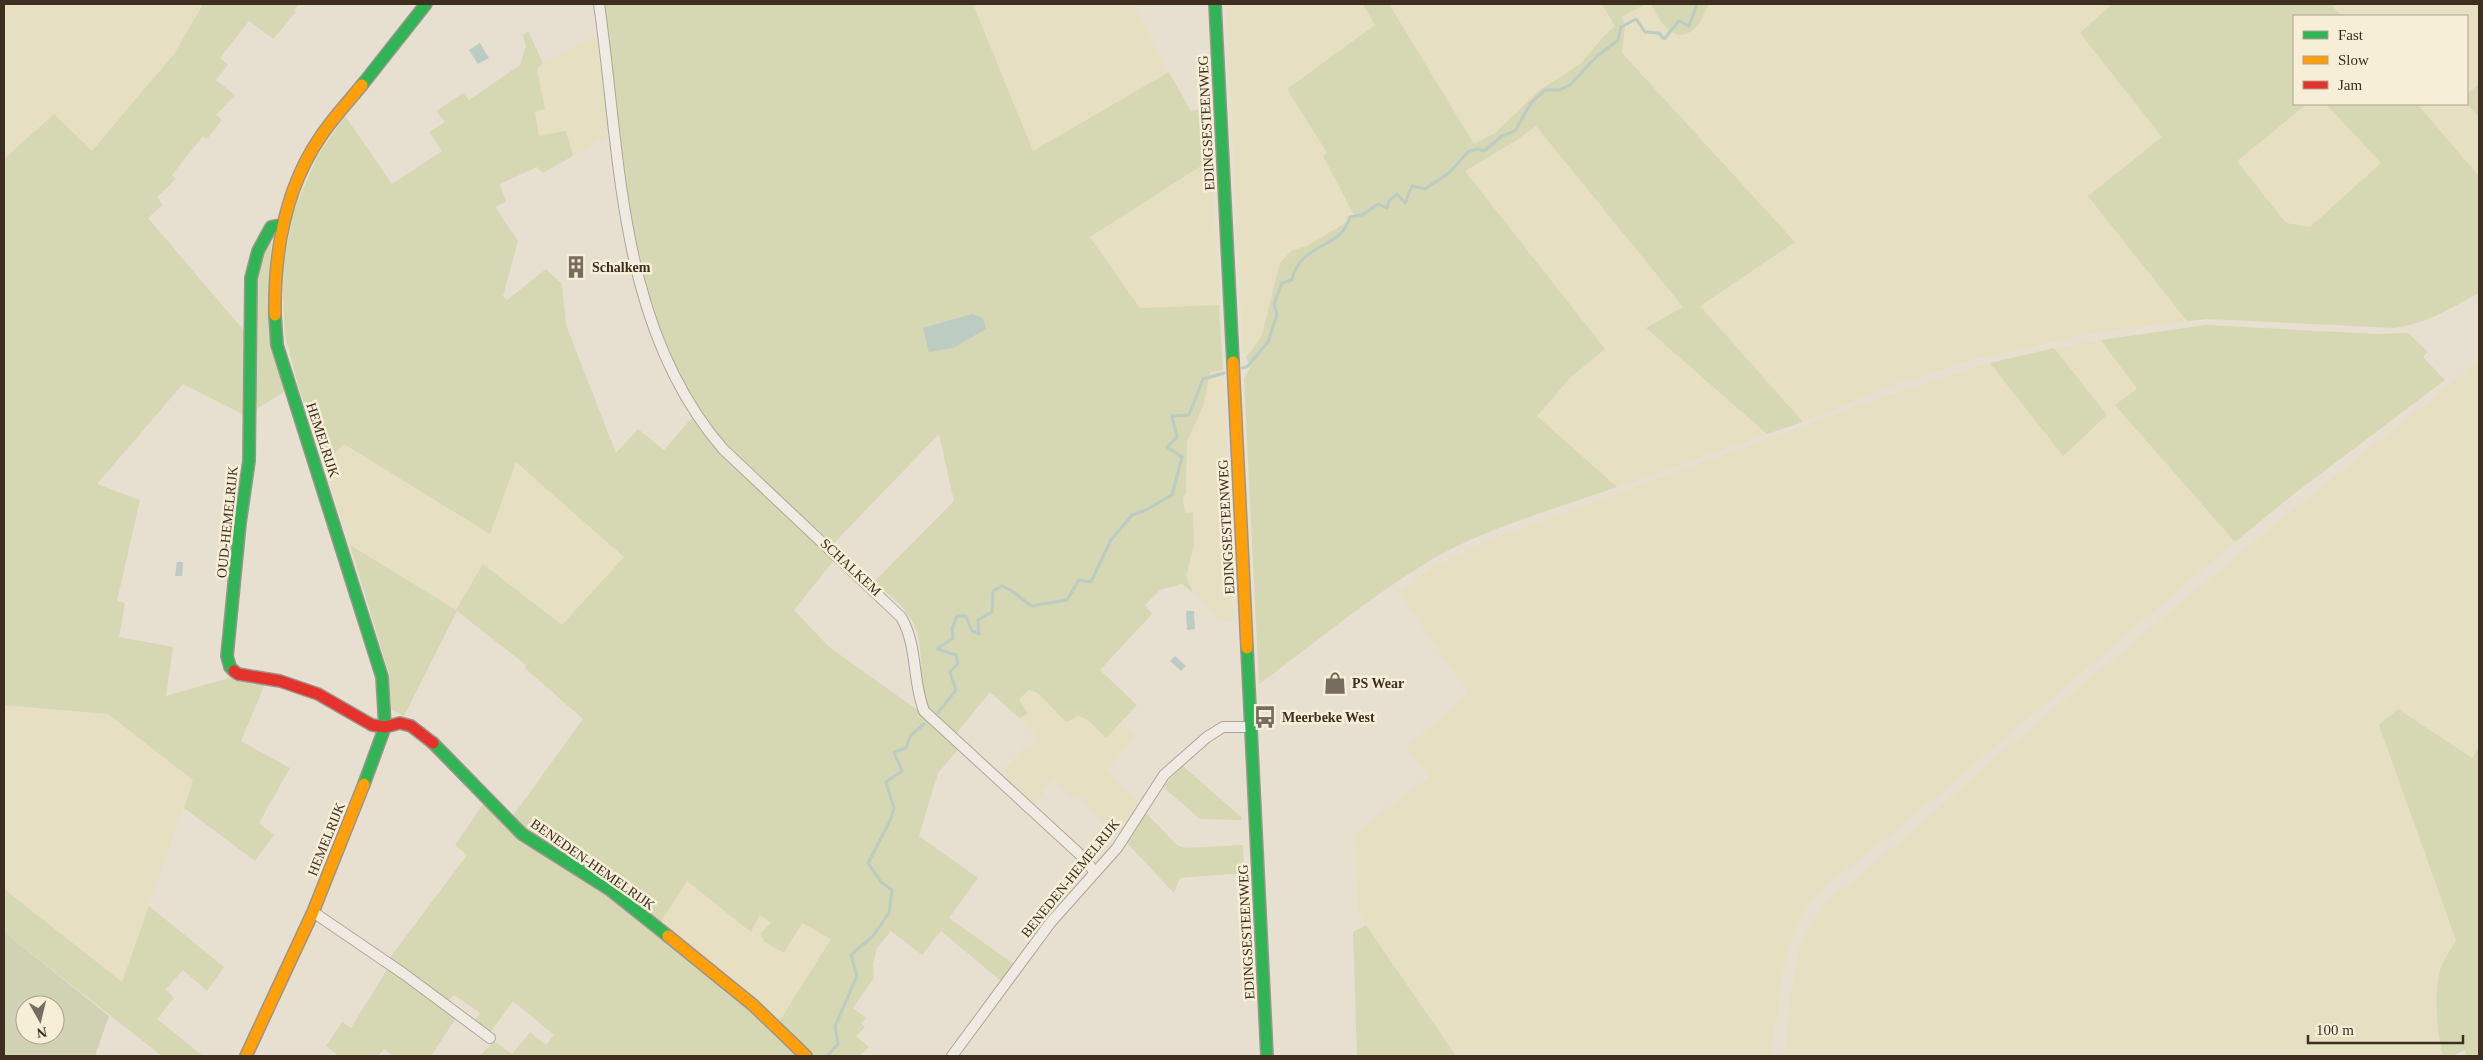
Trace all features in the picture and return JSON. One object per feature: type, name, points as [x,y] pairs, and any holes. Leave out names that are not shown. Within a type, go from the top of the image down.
[{"type":"street","name":"HEMELRIJK","points":[[246,1056],[313,912],[385,727],[382,677],[375,651],[277,345],[274,302],[276,259],[282,225],[297,178],[317,142],[426,4]]},
{"type":"street","name":"SCHALKEM","points":[[599,4],[624,210],[646,306],[681,388],[707,430],[723,449],[901,617],[908,629],[912,644],[918,695],[924,711],[1086,860],[1094,872]]},
{"type":"street","name":"EDINGSESTEENWEG","points":[[1215,4],[1267,1054]]},
{"type":"street","name":"OUD-HEMELRIJK","points":[[282,225],[271,227],[264,237],[255,257],[252,278],[249,461],[240,523],[236,578],[228,638],[228,661],[238,674],[280,681],[305,688],[332,700],[372,725],[385,727]]},
{"type":"street","name":"BENEDEN-HEMELRIJK","points":[[385,727],[400,723],[411,726],[431,742],[522,834],[609,889],[636,910],[753,1005],[806,1056]]},
{"type":"street","name":"BENEDEN-HEMELRIJK","points":[[952,1056],[1051,922],[1117,848],[1164,774],[1207,737],[1223,727],[1251,727]]},
{"type":"street","points":[[313,912],[404,974],[490,1038]]},
{"type":"shaded area","points":[[4,4],[203,4],[174,54],[92,151],[4,159]]},
{"type":"shaded area","points":[[973,4],[1134,4],[1169,72],[1033,152]]},
{"type":"shaded area","points":[[1226,4],[1363,4],[1376,25],[1287,89],[1327,153],[1323,156],[1355,217],[1309,245],[1302,246],[1273,289],[1261,338],[1246,357],[1243,353]]},
{"type":"shaded area","points":[[1389,4],[1602,4],[1615,26],[1580,64],[1540,90],[1495,133],[1474,144]]},
{"type":"shaded area","points":[[1645,4],[1651,4],[1659,20],[1694,29],[1709,4],[2112,4],[2080,33],[2162,137],[2089,196],[2187,321],[2093,333],[1964,362],[1887,387],[1803,422],[1700,306],[1795,242],[1622,53],[1625,27],[1622,17]]},
{"type":"shaded area","points":[[2331,4],[2479,4],[2479,84],[2468,93],[2468,15],[2340,15]]},
{"type":"shaded area","points":[[600,34],[611,133],[573,156],[566,131],[539,137],[535,112],[545,109],[537,69],[543,63]]},
{"type":"shaded area","points":[[480,43],[489,58],[478,64],[469,50]]},
{"type":"shaded area","points":[[2306,105],[2327,105],[2381,163],[2310,227],[2286,223],[2237,161]]},
{"type":"shaded area","points":[[2418,105],[2468,105],[2479,118],[2479,176]]},
{"type":"shaded area","points":[[1536,126],[1683,308],[1646,329],[1767,434],[1617,487],[1537,416],[1571,377],[1605,349],[1465,171],[1514,142]]},
{"type":"shaded area","points":[[1212,159],[1219,305],[1140,308],[1090,237]]},
{"type":"shaded area","points":[[972,314],[983,318],[986,329],[953,348],[929,352],[923,328]]},
{"type":"shaded area","points":[[2101,340],[2137,389],[2115,405],[2235,542],[1911,818],[1833,880],[1807,907],[1790,943],[1782,976],[1771,1056],[1456,1056],[1360,915],[1358,904],[1355,833],[1429,777],[1407,747],[1468,693],[1399,593],[1430,569],[1484,542],[1886,396],[1990,363],[2063,455],[2107,415],[2054,348]]},
{"type":"shaded area","points":[[2479,359],[2479,748],[2473,758],[2398,709],[2379,725],[2456,940],[2440,970],[2438,989],[2439,1042],[2443,1056],[1784,1056],[1790,999],[1799,947],[1822,904],[1862,874],[2027,731],[2275,524],[2447,387]]},
{"type":"shaded area","points":[[1223,370],[1233,621],[1220,622],[1193,593],[1186,576],[1194,547],[1193,513],[1185,513],[1183,497],[1186,494],[1188,477],[1187,442],[1204,404],[1210,372]]},
{"type":"shaded area","points":[[344,444],[490,534],[515,461],[625,557],[562,625],[484,564],[457,611],[350,545],[324,464]]},
{"type":"shaded area","points":[[177,562],[183,562],[182,576],[175,576]]},
{"type":"shaded area","points":[[1186,611],[1194,611],[1195,629],[1187,630]]},
{"type":"shaded area","points":[[1175,656],[1186,666],[1181,671],[1170,661]]},
{"type":"shaded area","points":[[1029,690],[1038,693],[1066,722],[1078,716],[1088,720],[1106,738],[1119,725],[1136,737],[1107,770],[1145,812],[1129,838],[1096,815],[1078,795],[1074,799],[1054,779],[1042,789],[1044,793],[1031,807],[1001,781],[1008,775],[1004,770],[1025,746],[1029,750],[1037,737],[1019,718],[1028,714],[1019,699]]},
{"type":"shaded area","points":[[4,705],[108,714],[193,780],[122,982],[4,889]]},
{"type":"shaded area","points":[[687,881],[751,931],[760,914],[771,923],[761,934],[785,953],[802,923],[832,939],[779,1022],[661,922]]},
{"type":"green space","points":[[203,4],[299,4],[294,10],[296,12],[273,39],[249,21],[220,58],[228,65],[216,80],[235,95],[216,115],[222,120],[207,139],[203,136],[172,175],[176,179],[157,197],[163,205],[148,218],[246,333],[246,416],[183,384],[97,484],[140,500],[117,601],[125,603],[119,637],[173,647],[166,696],[232,677],[265,684],[241,741],[290,768],[259,823],[274,835],[255,861],[184,808],[193,780],[108,714],[4,705],[4,159],[54,114],[92,151],[174,54]]},
{"type":"green space","points":[[603,4],[973,4],[1033,151],[1169,72],[1191,111],[1210,108],[1212,159],[1090,237],[1140,308],[1219,305],[1223,370],[1210,372],[1204,404],[1187,442],[1186,494],[1183,497],[1185,513],[1193,512],[1194,547],[1186,576],[1193,593],[1182,584],[1160,590],[1145,605],[1152,614],[1100,670],[1137,705],[1106,738],[1088,720],[1078,716],[1066,722],[1038,693],[1029,690],[1019,699],[1028,714],[1019,718],[990,692],[954,736],[936,717],[927,704],[922,685],[920,646],[912,620],[892,597],[874,582],[954,501],[939,434],[833,544],[724,444],[691,396],[666,344],[648,290],[635,233]]},
{"type":"green space","points":[[1363,4],[1389,4],[1474,144],[1495,133],[1540,90],[1580,64],[1615,26],[1602,4],[1645,4],[1622,17],[1625,27],[1622,53],[1795,242],[1700,306],[1803,422],[1767,434],[1646,328],[1683,307],[1536,126],[1514,142],[1465,171],[1605,349],[1571,377],[1537,416],[1617,487],[1519,520],[1471,540],[1426,563],[1383,591],[1259,684],[1244,379],[1250,367],[1246,357],[1261,338],[1280,263],[1291,251],[1309,245],[1355,217],[1323,156],[1327,153],[1287,89],[1375,25]]},
{"type":"green space","points":[[1651,4],[1709,4],[1695,28],[1681,35],[1668,29],[1658,17]]},
{"type":"green space","points":[[2112,4],[2331,4],[2340,15],[2293,15],[2293,105],[2306,105],[2237,161],[2286,223],[2310,227],[2381,163],[2327,105],[2418,105],[2479,176],[2479,293],[2429,319],[2395,328],[2208,319],[2187,321],[2088,196],[2162,137],[2080,33]]},
{"type":"green space","points":[[528,31],[543,63],[537,69],[545,109],[535,112],[539,136],[566,131],[573,156],[543,173],[537,167],[500,184],[506,202],[495,207],[518,241],[503,296],[507,300],[546,269],[562,284],[566,325],[616,453],[638,429],[664,450],[690,420],[696,417],[835,559],[794,610],[829,647],[919,711],[958,750],[938,773],[919,836],[978,878],[949,918],[1015,965],[1001,981],[941,931],[922,955],[891,931],[877,948],[873,964],[874,978],[853,1008],[866,1018],[861,1023],[865,1027],[856,1036],[869,1047],[860,1056],[814,1056],[779,1022],[831,939],[802,923],[784,953],[765,942],[760,934],[771,923],[760,915],[751,932],[687,881],[661,922],[530,833],[512,817],[583,719],[525,668],[526,665],[457,611],[404,716],[391,709],[389,674],[350,545],[456,610],[483,564],[562,625],[624,557],[516,462],[490,534],[344,444],[324,464],[298,385],[285,335],[282,275],[293,213],[317,157],[345,116],[392,184],[442,151],[429,132],[445,122],[436,111],[463,93],[469,100],[520,65],[526,46],[523,35]]},
{"type":"green space","points":[[2479,84],[2479,118],[2468,105],[2468,93]]},
{"type":"green space","points":[[272,234],[270,266],[272,349],[284,392],[255,410],[257,269]]},
{"type":"green space","points":[[2206,325],[2377,334],[2408,333],[2428,352],[2423,357],[2445,380],[2290,497],[2235,542],[2115,405],[2137,389],[2101,340]]},
{"type":"green space","points":[[2054,348],[2107,415],[2063,456],[1990,363]]},
{"type":"green space","points":[[2398,709],[2472,758],[2479,748],[2479,1056],[2466,1056],[2465,1050],[2452,1056],[2443,1056],[2437,1014],[2438,980],[2443,963],[2456,940],[2379,725]]},
{"type":"green space","points":[[1183,766],[1241,817],[1241,820],[1200,819],[1163,787]]},
{"type":"green space","points":[[484,803],[616,901],[746,1006],[797,1056],[480,1056],[494,1041],[512,1054],[530,1032],[546,1045],[554,1035],[513,1001],[490,1033],[475,1020],[480,1013],[454,995],[447,1002],[389,959],[467,855],[455,845]]},
{"type":"green space","points":[[1145,812],[1177,845],[1184,848],[1243,845],[1244,873],[1180,878],[1174,893],[1126,842]]},
{"type":"green space","points":[[4,889],[122,982],[149,906],[224,967],[207,991],[183,970],[166,989],[174,998],[157,1019],[203,1056],[162,1056],[4,932]]},
{"type":"green space","points":[[1366,925],[1456,1056],[1357,1056],[1353,932]]},
{"type":"green space","points":[[4,932],[109,1016],[95,1056],[4,1056]]},
{"type":"green space","points":[[388,968],[456,1018],[431,1056],[393,1056],[384,1049],[378,1056],[339,1056],[326,1046],[342,1022],[351,1028]]},
{"type":"waterway","points":[[1242,368],[1247,367],[1268,342],[1277,314],[1274,305],[1282,283],[1292,280],[1295,270],[1307,255],[1337,237],[1343,231],[1350,217],[1362,215],[1378,204],[1387,208],[1389,201],[1397,194],[1405,203],[1412,186],[1425,189],[1449,173],[1469,151],[1478,149],[1484,151],[1502,136],[1515,131],[1531,103],[1545,90],[1559,90],[1570,85],[1597,56],[1618,40],[1621,27],[1636,19],[1645,32],[1659,33],[1664,39],[1679,21],[1689,26],[1697,4]]},
{"type":"waterway","points":[[938,713],[956,690],[950,672],[958,663],[956,655],[937,649],[953,638],[952,629],[957,616],[966,616],[972,631],[979,634],[978,620],[992,612],[993,591],[1002,586],[1012,591],[1031,606],[1067,600],[1079,580],[1091,582],[1111,540],[1132,515],[1144,511],[1172,495],[1182,457],[1167,447],[1177,437],[1172,416],[1189,415],[1203,379],[1224,373]]},
{"type":"waterway","points":[[827,1056],[838,1044],[835,1026],[857,976],[851,955],[873,936],[889,913],[892,890],[881,882],[868,863],[890,821],[894,808],[886,782],[902,771],[894,752],[906,748],[911,735],[924,724]]},
{"type":"traffic: fast","points":[[362,85],[426,4]]},
{"type":"traffic: fast","points":[[1215,4],[1233,362]]},
{"type":"traffic: fast","points":[[234,671],[230,667],[227,656],[240,523],[249,461],[251,278],[258,251],[271,227],[282,225]]},
{"type":"traffic: fast","points":[[275,315],[277,345],[382,677],[385,727],[364,784]]},
{"type":"traffic: fast","points":[[1247,648],[1267,1056]]},
{"type":"traffic: fast","points":[[433,743],[522,834],[609,889],[668,936]]},
{"type":"traffic: slow","points":[[275,315],[275,292],[280,245],[290,199],[298,177],[321,136],[362,85]]},
{"type":"traffic: slow","points":[[1233,362],[1247,648]]},
{"type":"traffic: slow","points":[[246,1056],[313,912],[364,784]]},
{"type":"traffic: slow","points":[[668,936],[753,1005],[806,1056]]},
{"type":"traffic: jam","points":[[234,671],[238,674],[280,681],[318,694],[372,725],[385,727],[400,723],[411,726],[433,743]]},
{"type":"place","name":"Schalkem","points":[[576,267]]},
{"type":"place","name":"PS Wear","points":[[1335,683]]},
{"type":"place","name":"Meerbeke West","points":[[1265,717]]}]
